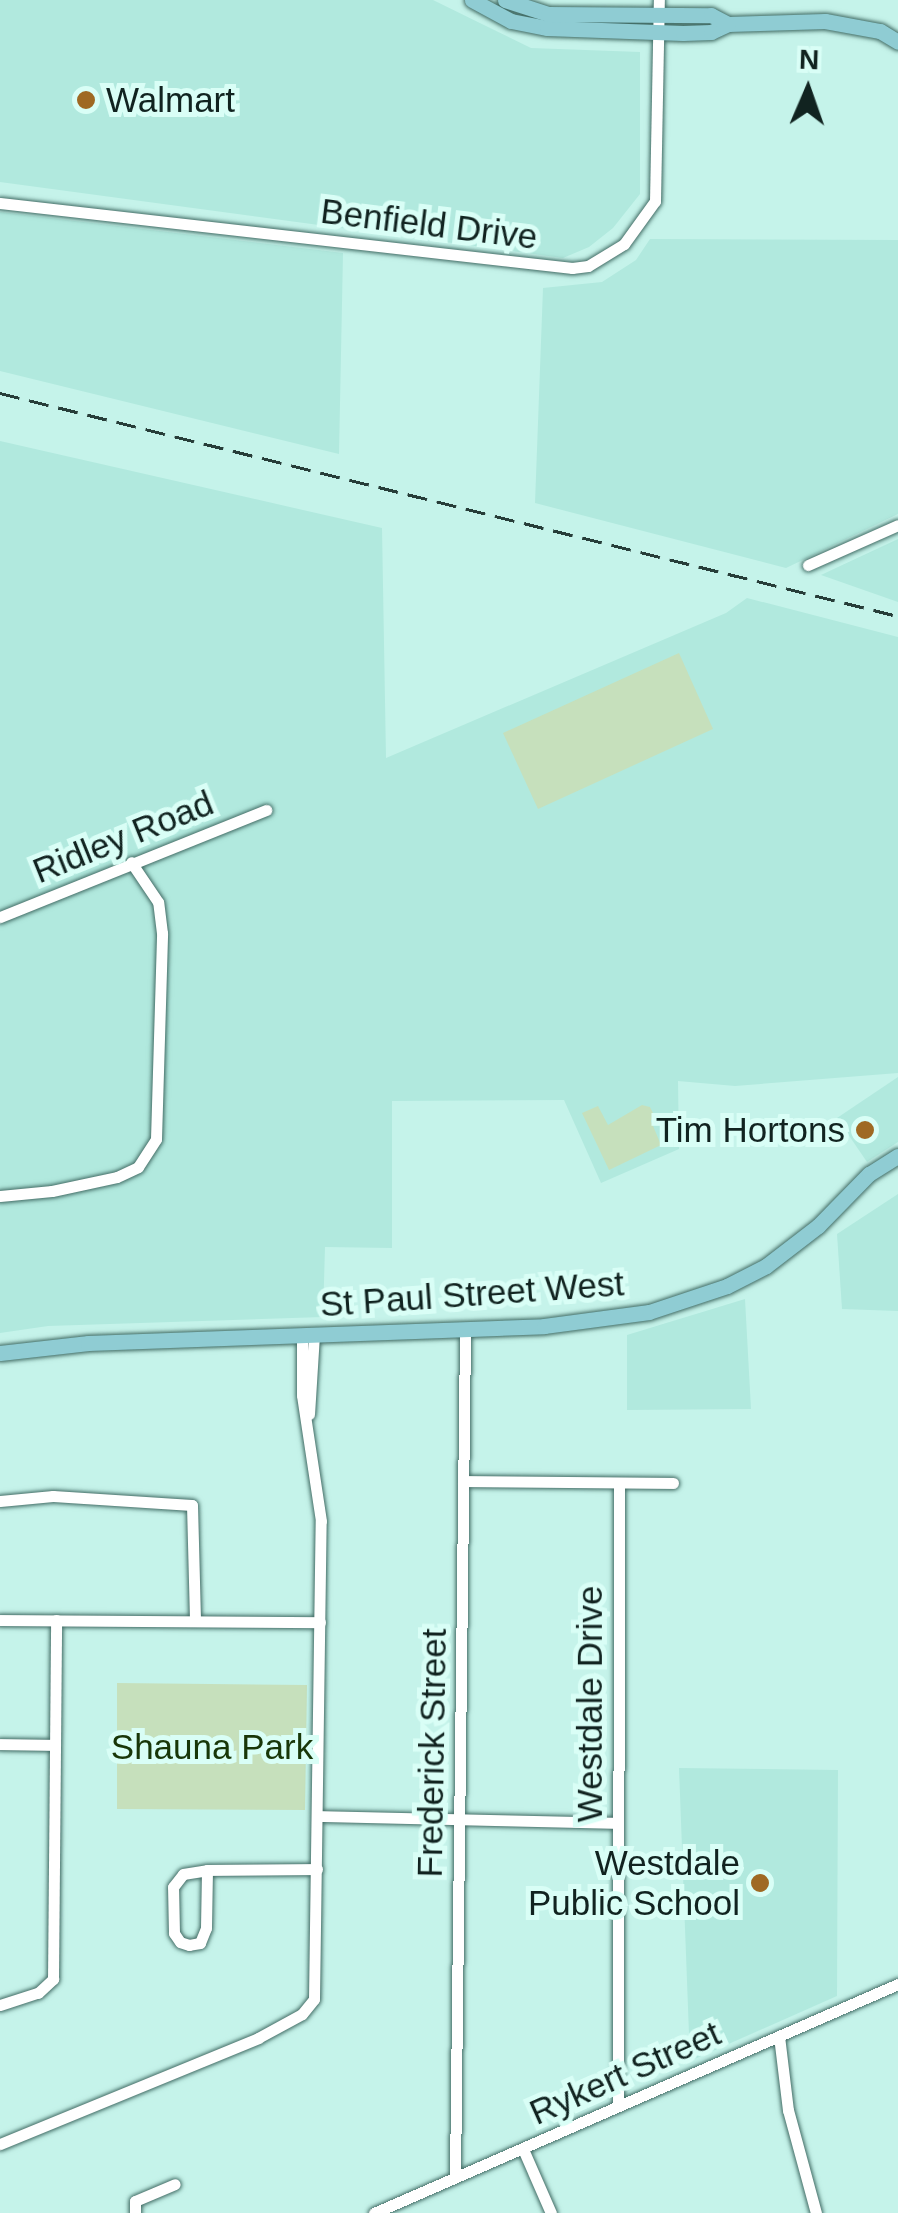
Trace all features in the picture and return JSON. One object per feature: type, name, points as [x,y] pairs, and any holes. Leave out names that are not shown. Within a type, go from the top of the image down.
[{"type":"main road","points":[[472,0],[511,21],[547,28],[711,32],[728,24],[825,21],[880,32],[898,42]]},
{"type":"main road","points":[[505,0],[548,14],[659,7],[711,15],[728,24]]},
{"type":"main road","name":"St Paul Street West","points":[[0,1353],[88,1343],[595,1322],[649,1312],[727,1286],[766,1266],[818,1226],[869,1174],[898,1156]]},
{"type":"street","name":"Benfield Drive","points":[[0,203],[572,268],[588,266],[624,244],[655,201],[659,7]]},
{"type":"street","points":[[808,566],[898,525]]},
{"type":"street","name":"Ridley Road","points":[[0,916],[266,810]]},
{"type":"street","points":[[0,1196],[52,1191],[117,1177],[138,1166],[156,1139],[162,933],[158,902],[130,862]]},
{"type":"street","name":"Frederick Street","points":[[456,2177],[465,1330]]},
{"type":"street","points":[[0,2144],[258,2038],[302,2014],[316,1990],[321,1506],[302,1396],[308,1334]]},
{"type":"street","points":[[463,1481],[673,1483]]},
{"type":"street","name":"Westdale Drive","points":[[618,1484],[618,2105]]},
{"type":"street","points":[[0,1501],[53,1496],[192,1505],[196,1620]]},
{"type":"street","points":[[0,1620],[320,1622]]},
{"type":"street","points":[[0,2006],[38,1992],[53,1979],[56,1620]]},
{"type":"street","points":[[0,1744],[55,1745]]},
{"type":"street","points":[[318,1816],[616,1823]]},
{"type":"street","points":[[207,1870],[206,1928],[200,1942],[190,1945],[180,1942],[174,1933],[173,1887],[183,1874],[207,1870],[317,1870]]},
{"type":"street","name":"Rykert Street","points":[[374,2213],[898,1984]]},
{"type":"street","points":[[779,2036],[788,2110],[816,2213]]},
{"type":"street","points":[[522,2148],[551,2213]]},
{"type":"street","points":[[135,2213],[135,2201],[175,2184]]},
{"type":"shaded area","points":[[0,0],[433,0],[531,48],[640,52],[640,194],[613,228],[589,247],[563,258],[0,182]]},
{"type":"shaded area","points":[[0,212],[343,253],[339,454],[0,371]]},
{"type":"shaded area","points":[[650,239],[898,240],[898,514],[786,568],[535,503],[543,288],[602,282],[636,260]]},
{"type":"shaded area","points":[[0,441],[382,528],[386,758],[726,613],[747,598],[898,637],[898,1073],[735,1086],[678,1081],[679,1149],[601,1183],[564,1100],[392,1101],[392,1248],[325,1247],[323,1317],[48,1326],[0,1333]]},
{"type":"shaded area","points":[[898,539],[898,602],[821,575]]},
{"type":"shaded area","points":[[898,1077],[898,1142],[867,1162],[837,1118]]},
{"type":"shaded area","points":[[898,1194],[898,1311],[842,1309],[837,1234]]},
{"type":"shaded area","points":[[745,1299],[751,1409],[627,1410],[627,1335]]},
{"type":"shaded area","name":"Westdale Public School","points":[[679,1768],[838,1770],[837,1996],[690,2061]]},
{"type":"green space","points":[[679,653],[713,729],[538,809],[503,733]]},
{"type":"green space","points":[[642,1105],[650,1107],[654,1115],[651,1121],[661,1145],[609,1170],[582,1113],[598,1106],[608,1125]]},
{"type":"green space","name":"Shauna Park","points":[[117,1683],[307,1685],[305,1810],[117,1809]]},
{"type":"railway","points":[[0,393],[898,616]]},
{"type":"place","name":"Walmart","points":[[86,100]]},
{"type":"place","name":"Tim Hortons","points":[[865,1130]]},
{"type":"place","name":"Westdale Public School","points":[[760,1883]]}]
